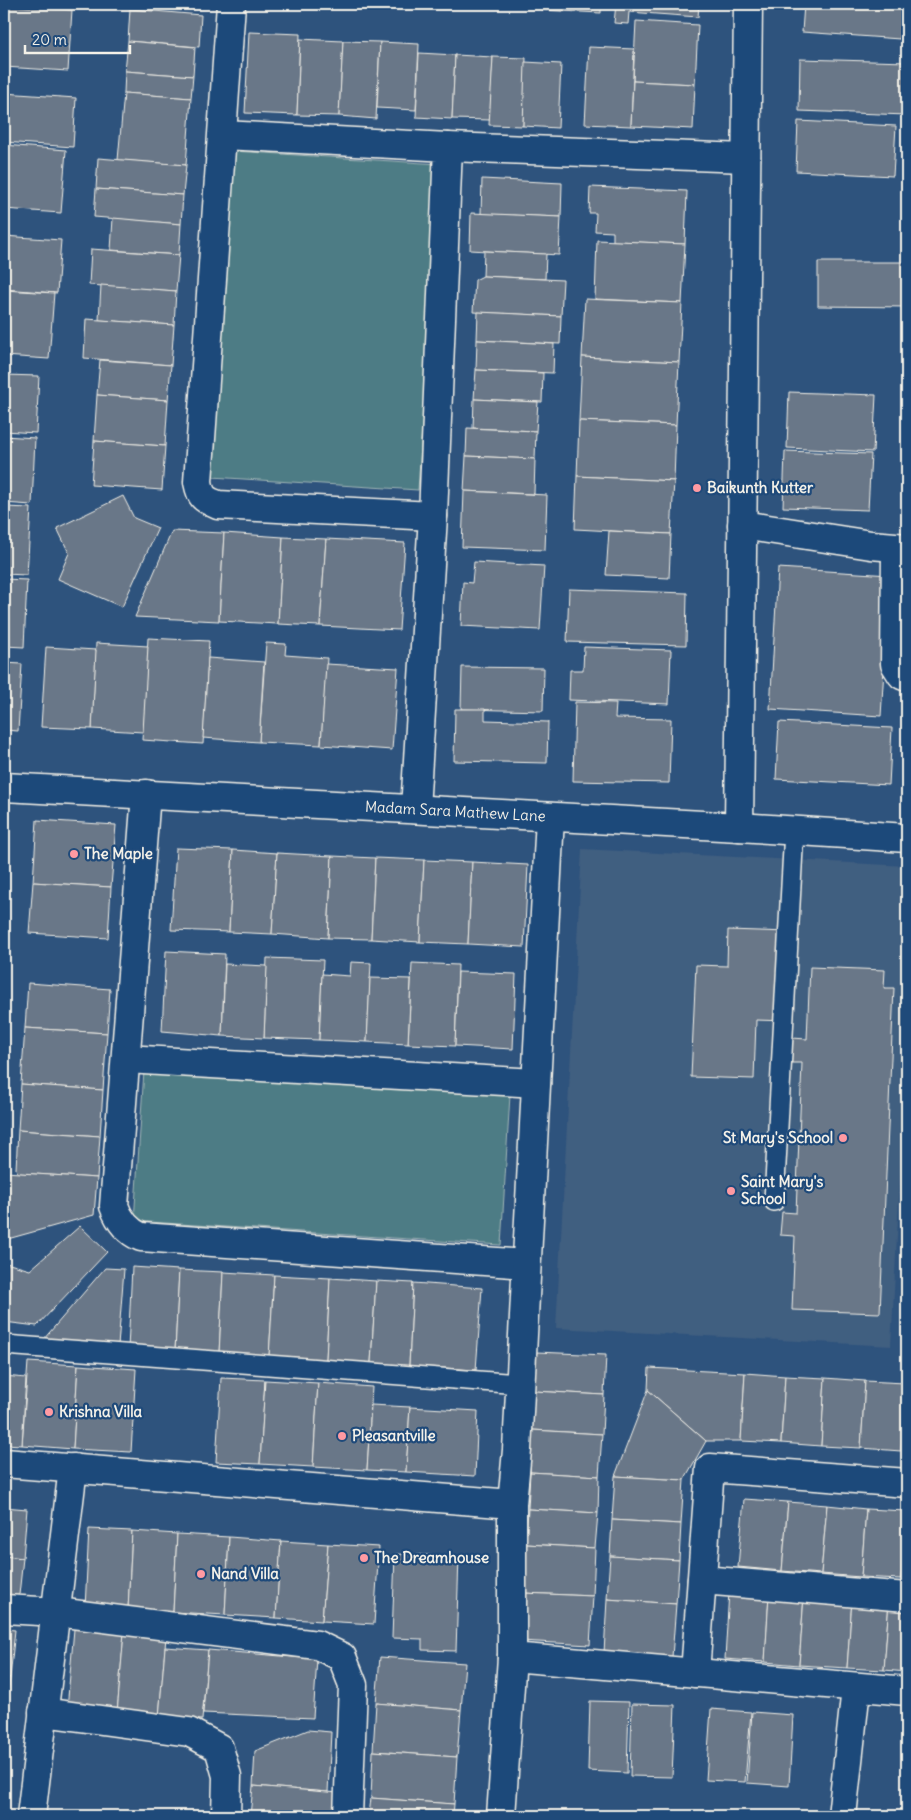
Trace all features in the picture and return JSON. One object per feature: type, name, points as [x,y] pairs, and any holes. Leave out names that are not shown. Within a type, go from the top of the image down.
[{"type":"street","points":[[231,4],[198,482],[200,494],[206,500],[218,505],[433,516]]},
{"type":"street","points":[[739,827],[748,4]]},
{"type":"street","points":[[223,135],[448,147],[746,158]]},
{"type":"street","points":[[415,809],[433,516],[448,147]]},
{"type":"street","points":[[742,525],[902,548],[895,664],[902,675],[907,677]]},
{"type":"street","name":"Madam Sara Mathew Lane","points":[[4,787],[794,830],[907,838]]},
{"type":"street","points":[[146,794],[114,1206],[118,1216],[131,1233],[142,1237],[526,1264]]},
{"type":"street","points":[[501,1816],[512,1657],[512,1504],[517,1450],[550,817]]},
{"type":"street","points":[[126,1059],[536,1083]]},
{"type":"street","points":[[4,1463],[512,1504]]},
{"type":"street","points":[[31,1816],[73,1468]]},
{"type":"street","points":[[695,1673],[710,1468],[905,1475]]},
{"type":"street","points":[[702,1580],[907,1597]]},
{"type":"street","points":[[4,1609],[57,1612],[317,1645],[342,1657],[353,1685],[348,1816]]},
{"type":"street","points":[[512,1657],[907,1691]]},
{"type":"street","points":[[842,1816],[856,1688]]},
{"type":"street","points":[[43,1712],[189,1732],[219,1748],[227,1776],[226,1816]]},
{"type":"lane","points":[[774,1201],[794,830]]},
{"type":"lane","points":[[4,1345],[520,1384]]},
{"type":"shaded area","name":"Saint Mary's School","points":[[582,849],[907,866],[907,1053],[891,1346],[556,1328]]},
{"type":"green space","points":[[233,151],[439,164],[418,490],[212,477]]},
{"type":"green space","points":[[144,1071],[510,1095],[501,1245],[134,1221]]},
{"type":"building","points":[[541,4],[601,4],[601,13],[541,10]]},
{"type":"building","points":[[616,4],[699,4],[698,17],[629,12],[628,24],[614,23]]},
{"type":"building","points":[[804,4],[903,4],[900,39],[802,32]]},
{"type":"building","points":[[4,5],[72,10],[68,71],[4,67]]},
{"type":"building","points":[[130,9],[201,15],[199,47],[128,41]]},
{"type":"building","points":[[636,21],[698,25],[695,84],[633,81]]},
{"type":"building","points":[[249,32],[300,34],[297,115],[245,113]]},
{"type":"building","points":[[300,39],[343,41],[339,116],[297,115]]},
{"type":"building","points":[[128,41],[195,47],[193,76],[125,71]]},
{"type":"building","points":[[343,41],[380,42],[376,119],[339,116]]},
{"type":"building","points":[[380,42],[419,44],[416,110],[377,108]]},
{"type":"building","points":[[589,47],[634,49],[631,126],[585,124]]},
{"type":"building","points":[[419,53],[455,55],[452,119],[416,117]]},
{"type":"building","points":[[455,55],[493,57],[490,120],[452,119]]},
{"type":"building","points":[[493,57],[526,58],[523,126],[489,125]]},
{"type":"building","points":[[800,59],[907,62],[907,115],[799,111]]},
{"type":"building","points":[[525,62],[561,64],[558,128],[523,126]]},
{"type":"building","points":[[125,71],[193,76],[191,98],[124,93]]},
{"type":"building","points":[[633,81],[695,84],[693,129],[631,126]]},
{"type":"building","points":[[4,93],[76,98],[73,147],[4,142]]},
{"type":"building","points":[[124,93],[191,98],[186,165],[118,160]]},
{"type":"building","points":[[798,121],[896,126],[893,176],[796,171]]},
{"type":"building","points":[[4,145],[66,150],[61,213],[4,209]]},
{"type":"building","points":[[98,158],[186,165],[183,195],[96,189]]},
{"type":"building","points":[[482,179],[562,183],[561,217],[481,214]]},
{"type":"building","points":[[590,187],[687,191],[685,244],[613,241],[613,232],[595,231],[596,213],[589,213]]},
{"type":"building","points":[[96,189],[183,195],[181,224],[94,217]]},
{"type":"building","points":[[471,213],[561,217],[559,255],[470,250]]},
{"type":"building","points":[[113,218],[181,224],[179,255],[111,250]]},
{"type":"building","points":[[4,236],[61,240],[57,293],[4,289]]},
{"type":"building","points":[[597,240],[685,244],[682,303],[595,299]]},
{"type":"building","points":[[91,249],[179,255],[176,291],[89,285]]},
{"type":"building","points":[[484,251],[546,254],[545,279],[483,276]]},
{"type":"building","points":[[818,262],[907,262],[907,307],[818,306]]},
{"type":"building","points":[[483,276],[563,280],[561,316],[473,312],[475,280]]},
{"type":"building","points":[[101,285],[176,291],[174,325],[99,320]]},
{"type":"building","points":[[4,290],[54,293],[49,359],[4,356]]},
{"type":"building","points":[[585,299],[682,303],[679,362],[582,357]]},
{"type":"building","points":[[478,312],[561,316],[560,344],[477,340]]},
{"type":"building","points":[[86,319],[174,325],[171,365],[84,358]]},
{"type":"building","points":[[477,340],[554,344],[553,373],[476,370]]},
{"type":"building","points":[[582,357],[679,362],[676,425],[579,421]]},
{"type":"building","points":[[100,360],[171,365],[168,400],[97,395]]},
{"type":"building","points":[[476,370],[543,373],[542,402],[474,399]]},
{"type":"building","points":[[4,375],[39,376],[36,433],[4,431]]},
{"type":"building","points":[[789,392],[876,395],[873,452],[787,448]]},
{"type":"building","points":[[97,395],[168,400],[165,446],[94,441]]},
{"type":"building","points":[[474,399],[538,402],[536,431],[473,428]]},
{"type":"building","points":[[579,421],[676,425],[674,481],[577,476]]},
{"type":"building","points":[[467,428],[536,431],[535,459],[466,456]]},
{"type":"building","points":[[4,436],[35,438],[32,505],[4,503]]},
{"type":"building","points":[[94,441],[165,446],[162,490],[91,485]]},
{"type":"building","points":[[785,451],[871,454],[868,510],[783,507]]},
{"type":"building","points":[[466,456],[535,459],[534,494],[464,491]]},
{"type":"building","points":[[577,476],[674,481],[671,534],[575,529]]},
{"type":"building","points":[[464,491],[547,495],[545,550],[462,547]]},
{"type":"building","points":[[123,496],[134,518],[158,528],[122,607],[58,579],[69,553],[57,528]]},
{"type":"building","points":[[4,507],[31,508],[27,575],[4,574]]},
{"type":"building","points":[[172,531],[224,533],[219,621],[135,617]]},
{"type":"building","points":[[609,531],[671,534],[669,578],[606,575]]},
{"type":"building","points":[[224,533],[283,537],[278,624],[219,621]]},
{"type":"building","points":[[283,537],[326,539],[320,626],[278,624]]},
{"type":"building","points":[[326,539],[405,543],[399,630],[320,626]]},
{"type":"building","points":[[474,562],[544,566],[540,630],[461,626],[463,582],[472,583]]},
{"type":"building","points":[[778,568],[890,575],[881,716],[770,709]]},
{"type":"building","points":[[4,579],[27,580],[24,647],[4,646]]},
{"type":"building","points":[[569,589],[687,593],[686,645],[567,642]]},
{"type":"building","points":[[148,638],[209,641],[203,744],[142,740]]},
{"type":"building","points":[[96,643],[148,646],[143,732],[92,729]]},
{"type":"building","points":[[266,643],[286,644],[285,655],[327,658],[321,745],[259,742]]},
{"type":"building","points":[[46,647],[96,650],[92,729],[41,727]]},
{"type":"building","points":[[584,647],[671,650],[669,704],[569,700],[570,670],[583,670]]},
{"type":"building","points":[[208,658],[264,662],[259,742],[203,738]]},
{"type":"building","points":[[4,663],[22,664],[18,731],[4,730]]},
{"type":"building","points":[[326,664],[398,668],[392,750],[321,745]]},
{"type":"building","points":[[462,667],[544,668],[543,711],[461,709]]},
{"type":"building","points":[[575,702],[616,703],[615,718],[671,719],[669,783],[573,781]]},
{"type":"building","points":[[455,709],[485,709],[485,720],[548,722],[547,763],[454,761]]},
{"type":"building","points":[[779,722],[892,728],[889,785],[776,779]]},
{"type":"building","name":"The Maple","points":[[37,820],[116,825],[111,887],[33,882]]},
{"type":"building","points":[[176,848],[233,850],[229,932],[171,930]]},
{"type":"building","points":[[233,850],[277,853],[272,934],[229,932]]},
{"type":"building","points":[[277,853],[332,856],[328,938],[272,934]]},
{"type":"building","points":[[332,856],[375,858],[371,939],[328,938]]},
{"type":"building","points":[[375,858],[424,860],[420,942],[371,939]]},
{"type":"building","points":[[424,860],[472,862],[468,944],[420,942]]},
{"type":"building","points":[[472,862],[528,865],[524,947],[468,944]]},
{"type":"building","points":[[33,882],[111,887],[108,938],[29,933]]},
{"type":"building","points":[[728,930],[789,932],[786,1021],[756,1020],[754,1079],[691,1077],[696,965],[727,966]]},
{"type":"building","points":[[166,951],[225,954],[222,1036],[162,1031]]},
{"type":"building","points":[[267,958],[323,960],[319,1040],[264,1038]]},
{"type":"building","points":[[351,962],[371,963],[367,1042],[319,1040],[322,974],[350,976]]},
{"type":"building","points":[[412,963],[458,965],[455,1046],[408,1044]]},
{"type":"building","points":[[225,964],[267,966],[264,1038],[222,1036]]},
{"type":"building","name":"St Mary's School","points":[[810,967],[885,970],[884,988],[894,988],[880,1313],[792,1310],[795,1236],[780,1235],[782,1212],[796,1213],[802,1063],[791,1063],[792,1038],[807,1039]]},
{"type":"building","points":[[458,972],[516,974],[513,1049],[455,1046]]},
{"type":"building","points":[[370,978],[411,979],[408,1044],[367,1042]]},
{"type":"building","points":[[28,983],[110,989],[107,1033],[25,1028]]},
{"type":"building","points":[[25,1028],[107,1033],[103,1090],[21,1084]]},
{"type":"building","points":[[21,1084],[103,1090],[100,1136],[18,1130]]},
{"type":"building","points":[[18,1130],[100,1136],[97,1178],[18,1173],[16,1169]]},
{"type":"building","points":[[5,1172],[97,1178],[94,1215],[4,1240]]},
{"type":"building","points":[[80,1226],[107,1252],[37,1326],[4,1322],[4,1277],[6,1263],[30,1270]]},
{"type":"building","points":[[132,1267],[179,1270],[175,1352],[128,1349]]},
{"type":"building","points":[[105,1268],[124,1269],[118,1346],[43,1340]]},
{"type":"building","points":[[179,1270],[223,1272],[219,1354],[175,1352]]},
{"type":"building","points":[[223,1272],[274,1275],[269,1357],[219,1354]]},
{"type":"building","points":[[274,1275],[330,1278],[326,1360],[269,1357]]},
{"type":"building","points":[[330,1278],[376,1281],[371,1363],[326,1360]]},
{"type":"building","points":[[376,1281],[413,1283],[409,1366],[371,1363]]},
{"type":"building","points":[[413,1283],[482,1288],[476,1370],[409,1366]]},
{"type":"building","points":[[536,1352],[606,1355],[604,1395],[534,1391]]},
{"type":"building","name":"Krishna Villa","points":[[28,1362],[78,1365],[73,1449],[22,1445]]},
{"type":"building","points":[[78,1365],[136,1369],[131,1452],[73,1449]]},
{"type":"building","points":[[649,1368],[745,1373],[741,1441],[706,1441],[648,1390]]},
{"type":"building","points":[[745,1373],[785,1376],[781,1443],[741,1441]]},
{"type":"building","points":[[4,1376],[26,1378],[22,1445],[4,1444]]},
{"type":"building","points":[[785,1376],[825,1378],[821,1446],[781,1443]]},
{"type":"building","points":[[221,1378],[265,1380],[260,1464],[216,1462]]},
{"type":"building","points":[[825,1378],[865,1381],[861,1448],[821,1446]]},
{"type":"building","points":[[265,1380],[318,1383],[313,1467],[260,1464]]},
{"type":"building","points":[[865,1381],[905,1383],[901,1451],[861,1448]]},
{"type":"building","name":"Pleasantville","points":[[318,1383],[372,1387],[367,1470],[313,1467]]},
{"type":"building","points":[[648,1390],[706,1441],[684,1480],[615,1476]]},
{"type":"building","points":[[534,1391],[604,1395],[602,1434],[532,1430]]},
{"type":"building","points":[[371,1405],[410,1407],[406,1472],[367,1470]]},
{"type":"building","points":[[410,1407],[478,1411],[475,1476],[406,1472]]},
{"type":"building","points":[[532,1430],[602,1434],[599,1476],[530,1472]]},
{"type":"building","points":[[530,1472],[599,1476],[598,1513],[528,1509]]},
{"type":"building","points":[[615,1476],[684,1480],[681,1524],[612,1520]]},
{"type":"building","points":[[744,1499],[788,1502],[782,1571],[738,1567]]},
{"type":"building","points":[[788,1502],[827,1505],[821,1574],[782,1571]]},
{"type":"building","points":[[827,1505],[866,1509],[861,1577],[821,1574]]},
{"type":"building","points":[[4,1507],[27,1509],[23,1558],[4,1556]]},
{"type":"building","points":[[528,1509],[598,1513],[595,1548],[526,1544]]},
{"type":"building","points":[[866,1509],[906,1511],[901,1579],[861,1577]]},
{"type":"building","points":[[907,1511],[907,1580],[901,1579]]},
{"type":"building","points":[[612,1520],[681,1524],[679,1560],[610,1556]]},
{"type":"building","points":[[89,1529],[132,1531],[128,1610],[85,1608]]},
{"type":"building","points":[[132,1531],[177,1534],[173,1612],[128,1610]]},
{"type":"building","name":"Nand Villa","points":[[177,1534],[229,1537],[225,1615],[173,1612]]},
{"type":"building","points":[[229,1537],[281,1541],[276,1618],[225,1615]]},
{"type":"building","points":[[281,1541],[328,1544],[322,1621],[276,1618]]},
{"type":"building","points":[[328,1544],[379,1547],[374,1624],[322,1621]]},
{"type":"building","points":[[526,1544],[595,1548],[593,1596],[523,1593]]},
{"type":"building","points":[[395,1554],[459,1556],[456,1651],[422,1650],[422,1639],[392,1638]]},
{"type":"building","points":[[4,1556],[23,1558],[18,1604],[4,1602]]},
{"type":"building","points":[[610,1556],[679,1560],[676,1604],[607,1599]]},
{"type":"building","points":[[729,1591],[769,1594],[765,1662],[725,1659]]},
{"type":"building","points":[[523,1593],[593,1596],[590,1645],[521,1641]]},
{"type":"building","points":[[769,1594],[804,1596],[799,1665],[765,1662]]},
{"type":"building","points":[[804,1596],[852,1600],[847,1668],[799,1665]]},
{"type":"building","points":[[607,1599],[676,1604],[672,1657],[604,1653]]},
{"type":"building","points":[[852,1600],[889,1602],[884,1670],[847,1668]]},
{"type":"building","points":[[889,1602],[907,1603],[907,1672],[884,1670]]},
{"type":"building","points":[[4,1629],[15,1630],[10,1678],[4,1677]]},
{"type":"building","points":[[74,1629],[124,1633],[117,1713],[67,1709]]},
{"type":"building","points":[[124,1633],[166,1637],[159,1717],[117,1713]]},
{"type":"building","points":[[165,1647],[208,1650],[202,1720],[159,1717]]},
{"type":"building","points":[[208,1650],[317,1659],[313,1718],[203,1713]]},
{"type":"building","points":[[380,1657],[465,1663],[461,1710],[376,1703]]},
{"type":"building","points":[[4,1677],[10,1678],[4,1725]]},
{"type":"building","points":[[590,1701],[629,1702],[627,1773],[588,1771]]},
{"type":"building","points":[[376,1703],[461,1710],[457,1757],[373,1751]]},
{"type":"building","points":[[632,1704],[675,1705],[672,1777],[630,1776]]},
{"type":"building","points":[[711,1709],[751,1712],[745,1782],[706,1780]]},
{"type":"building","points":[[752,1712],[793,1715],[789,1786],[747,1783]]},
{"type":"building","points":[[308,1730],[331,1732],[328,1792],[253,1786],[255,1751]]},
{"type":"building","points":[[373,1751],[457,1757],[454,1804],[371,1798]]},
{"type":"building","points":[[253,1786],[339,1793],[337,1816],[250,1816]]},
{"type":"building","points":[[371,1798],[454,1804],[453,1816],[369,1816]]},
{"type":"place","name":"Baikunth Kutter","points":[[697,488]]},
{"type":"place","name":"The Maple","points":[[74,854]]},
{"type":"place","name":"St Mary's School","points":[[843,1138]]},
{"type":"place","name":"Saint Mary's School","points":[[731,1191]]},
{"type":"place","name":"Krishna Villa","points":[[49,1412]]},
{"type":"place","name":"Pleasantville","points":[[342,1436]]},
{"type":"place","name":"The Dreamhouse","points":[[364,1558]]},
{"type":"place","name":"Nand Villa","points":[[201,1574]]}]
